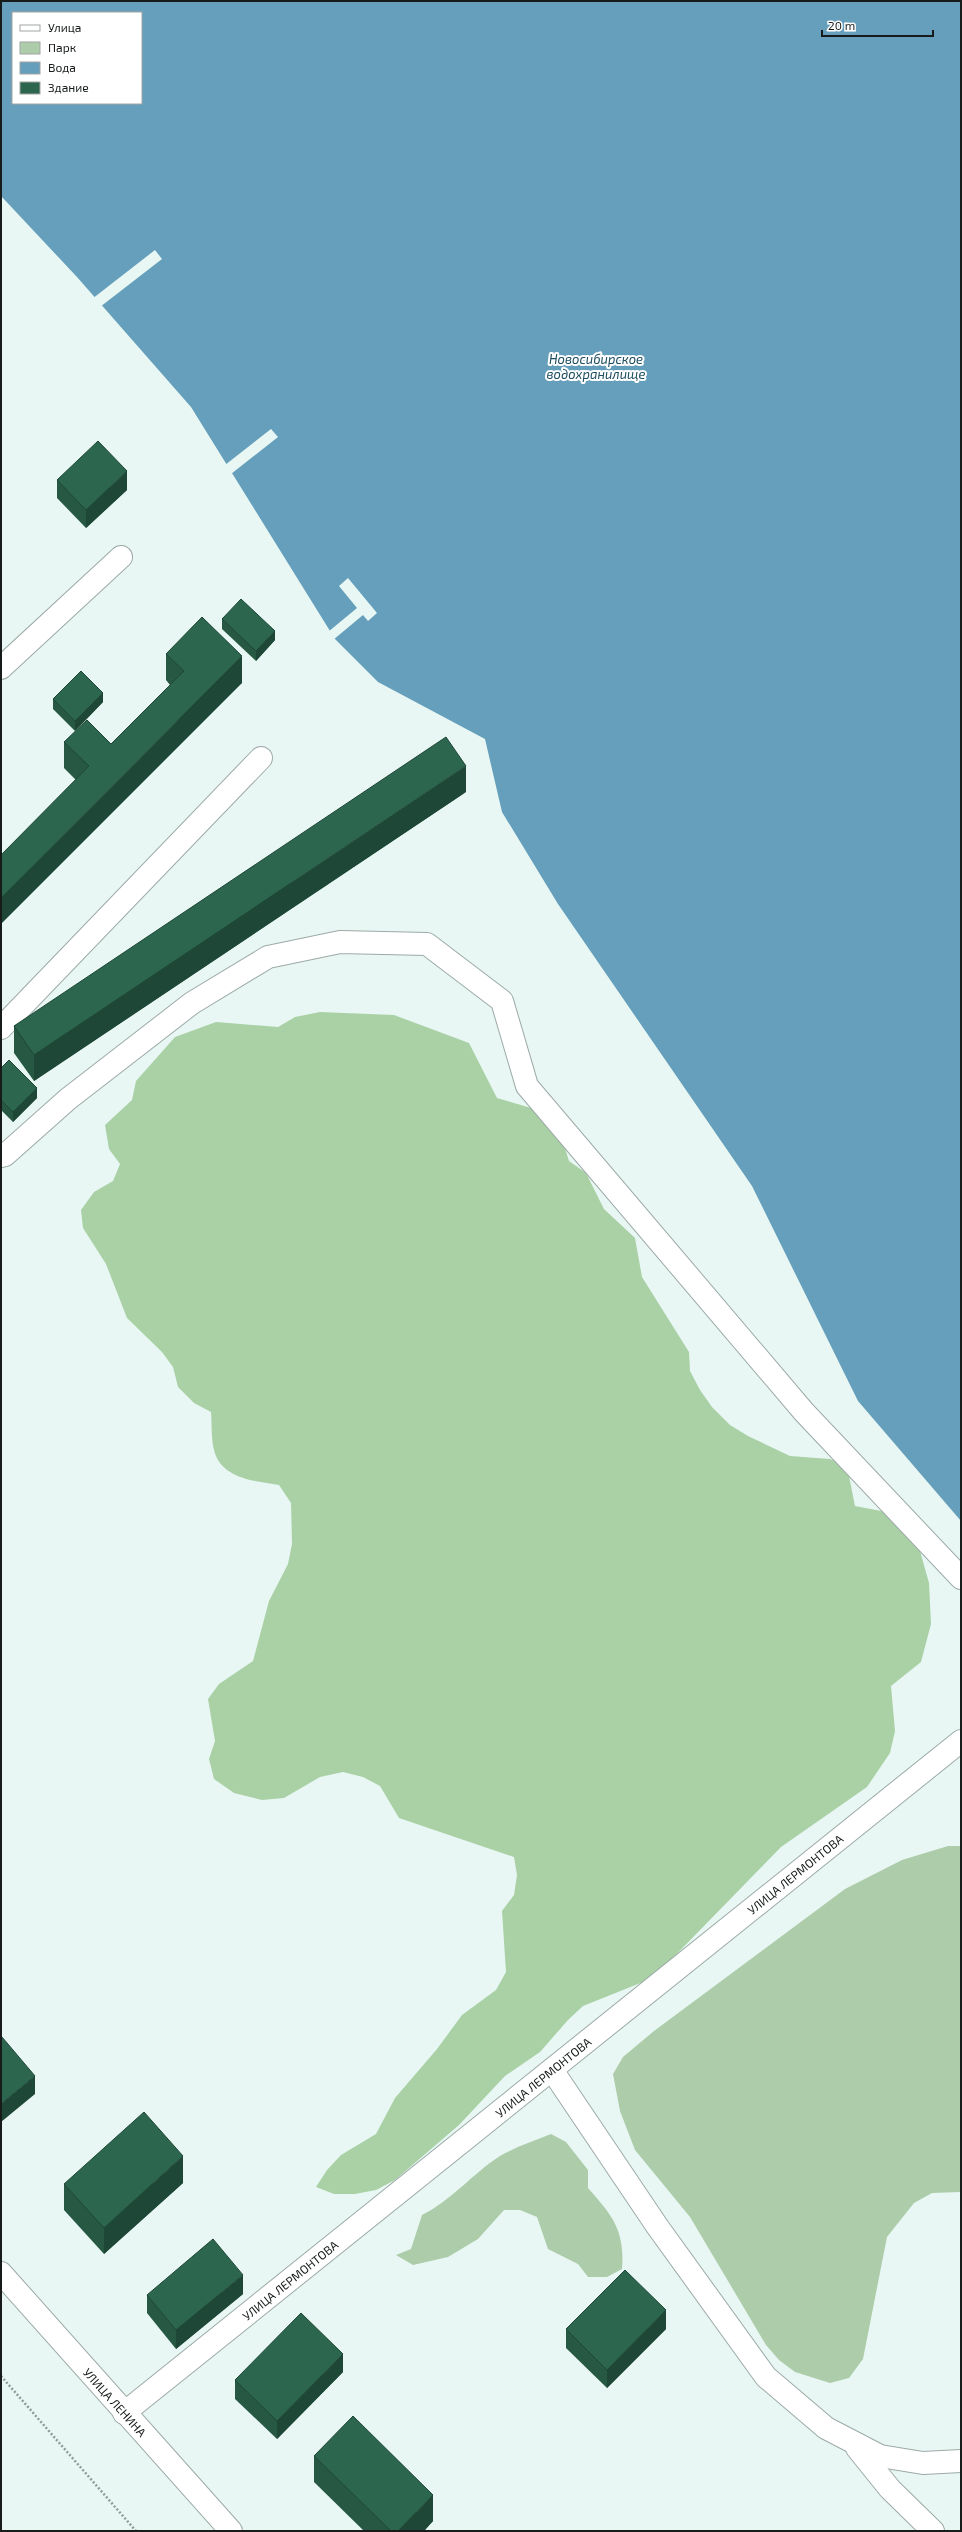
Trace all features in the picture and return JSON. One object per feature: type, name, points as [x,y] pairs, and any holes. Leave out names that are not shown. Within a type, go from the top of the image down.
[{"type":"street","points":[[1,668],[121,557]]},
{"type":"street","points":[[1,1028],[261,758]]},
{"type":"street","points":[[1,1156],[5,1155],[68,1099],[192,1003],[268,957],[340,942],[427,944],[502,1001],[527,1086],[804,1412],[961,1578]]},
{"type":"street","name":"УЛИЦА ЛЕРМОНТОВА","points":[[124,2413],[961,1741]]},
{"type":"street","points":[[552,2070],[657,2226],[766,2376],[826,2428],[880,2456],[924,2463],[961,2461]]},
{"type":"street","name":"УЛИЦА ЛЕНИНА","points":[[1,2273],[124,2413],[231,2531]]},
{"type":"street","points":[[852,2441],[890,2489],[933,2531]]},
{"type":"path","points":[[1,2376],[136,2531]]},
{"type":"green space","points":[[320,1012],[394,1015],[469,1043],[497,1098],[538,1110],[557,1123],[569,1161],[586,1173],[604,1209],[635,1238],[642,1277],[689,1352],[690,1371],[700,1390],[712,1407],[730,1425],[748,1436],[790,1456],[830,1459],[847,1466],[855,1506],[897,1514],[913,1526],[929,1583],[931,1624],[921,1662],[891,1686],[895,1731],[890,1753],[867,1787],[781,1847],[664,1967],[648,1980],[583,2006],[568,2020],[540,2052],[505,2076],[459,2125],[395,2180],[376,2190],[355,2194],[334,2194],[316,2187],[327,2170],[341,2155],[376,2134],[395,2098],[437,2049],[462,2015],[496,1990],[506,1972],[502,1911],[514,1895],[517,1875],[514,1857],[399,1818],[380,1786],[363,1777],[343,1772],[320,1777],[284,1798],[262,1800],[234,1793],[214,1779],[209,1759],[215,1741],[208,1699],[219,1684],[253,1661],[269,1601],[288,1564],[292,1544],[291,1503],[279,1485],[240,1477],[231,1473],[218,1460],[213,1445],[211,1412],[194,1403],[178,1387],[173,1367],[162,1352],[127,1318],[106,1264],[83,1228],[81,1210],[94,1192],[113,1181],[120,1164],[109,1149],[105,1125],[132,1100],[136,1081],[175,1037],[216,1022],[278,1027],[295,1017]]},
{"type":"green space","points":[[948,1846],[961,1846],[961,2192],[932,2193],[914,2203],[887,2237],[863,2359],[849,2378],[830,2383],[795,2372],[779,2360],[766,2345],[690,2217],[635,2150],[620,2111],[613,2074],[623,2057],[654,2031],[845,1889],[902,1860]]},
{"type":"green space","points":[[551,2134],[566,2142],[588,2170],[588,2188],[610,2215],[619,2233],[622,2269],[607,2277],[588,2277],[578,2264],[548,2249],[537,2217],[520,2210],[504,2210],[478,2239],[448,2257],[413,2265],[396,2255],[411,2249],[422,2215],[443,2202],[500,2156]]},
{"type":"water","name":"Новосибирское водохранилище","points":[[1,1],[961,1],[961,1521],[858,1401],[752,1186],[558,904],[502,812],[485,739],[378,682],[335,639],[191,407],[77,277],[1,196]]},
{"type":"pier","points":[[155,250],[162,259],[100,307],[92,299]]},
{"type":"pier","points":[[271,429],[278,437],[231,474],[225,465]]},
{"type":"pier","points":[[348,578],[377,613],[368,621],[363,615],[333,640],[328,632],[357,608],[339,586]]},
{"type":"building","points":[[98,441],[127,471],[86,510],[57,480]]},
{"type":"building","points":[[241,599],[275,631],[256,651],[222,619]]},
{"type":"building","points":[[202,617],[242,656],[1,898],[1,855],[89,766],[64,742],[87,720],[111,744],[184,671],[166,654]]},
{"type":"building","points":[[81,671],[103,693],[75,721],[53,699]]},
{"type":"building","points":[[446,737],[466,766],[34,1055],[14,1026]]},
{"type":"building","points":[[9,1060],[37,1088],[13,1112],[1,1100],[1,1068]]},
{"type":"building","points":[[2,2037],[35,2076],[1,2104],[1,2038]]},
{"type":"building","points":[[144,2112],[183,2156],[104,2228],[64,2184]]},
{"type":"building","points":[[213,2239],[243,2275],[176,2330],[147,2295]]},
{"type":"building","points":[[625,2270],[666,2310],[607,2370],[566,2329]]},
{"type":"building","points":[[301,2313],[343,2354],[277,2421],[235,2380]]},
{"type":"building","points":[[353,2416],[433,2495],[398,2531],[391,2531],[314,2456]]}]
